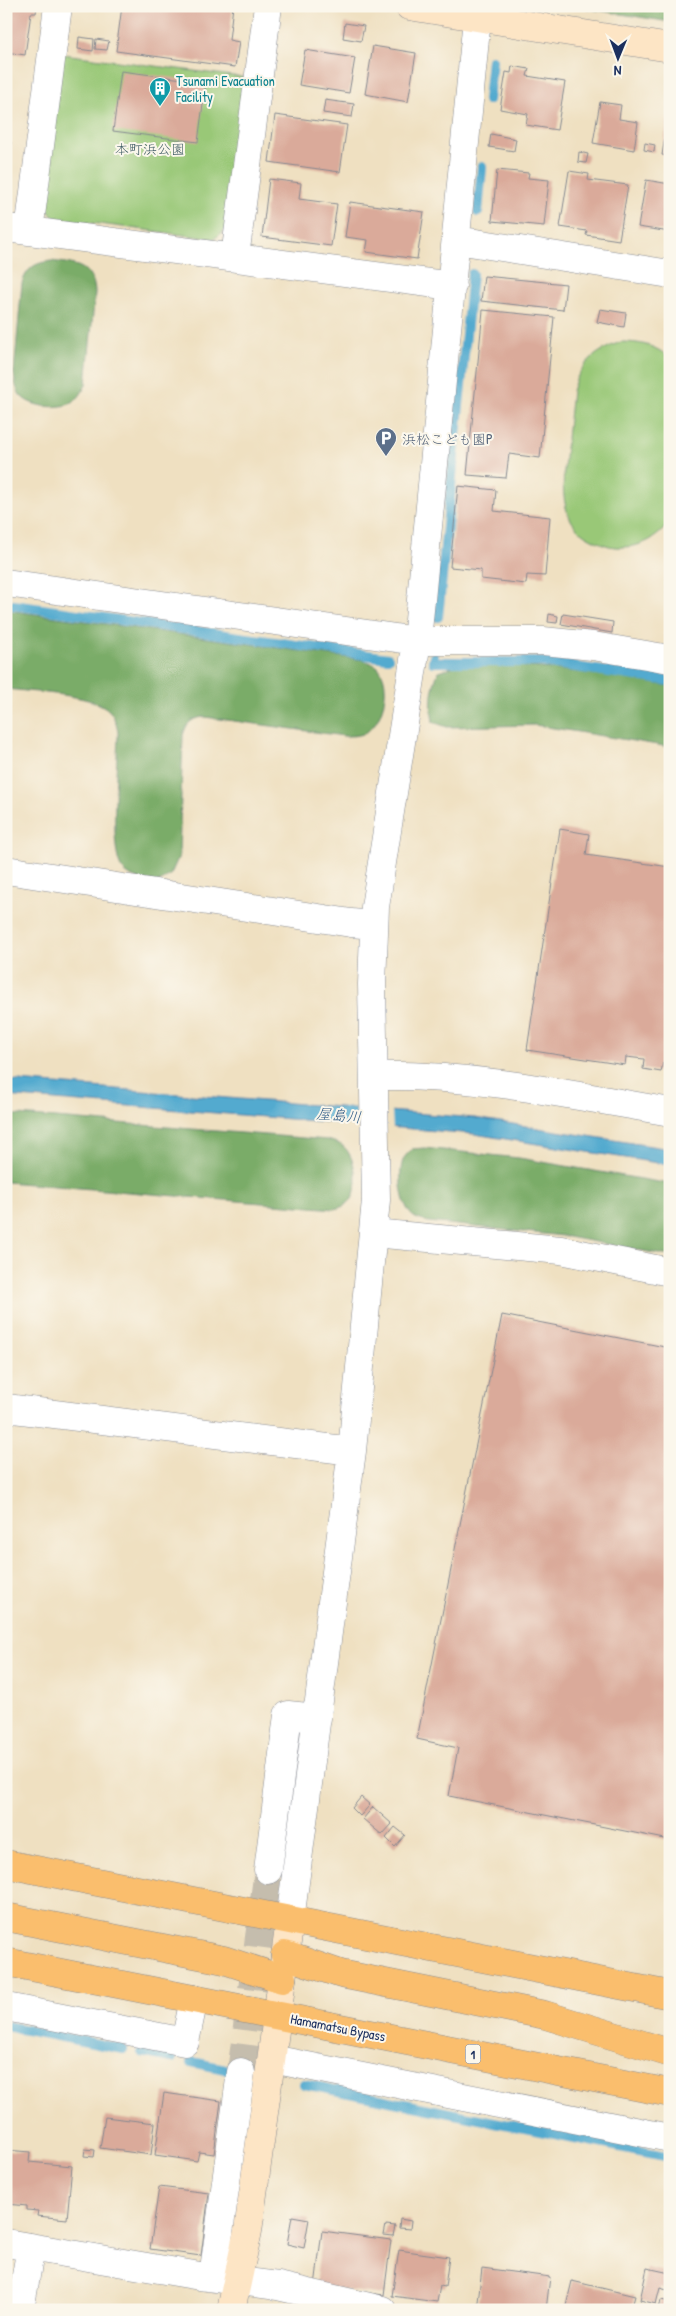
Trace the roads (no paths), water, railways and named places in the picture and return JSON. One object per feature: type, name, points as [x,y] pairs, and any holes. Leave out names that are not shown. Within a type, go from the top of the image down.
[{"type":"highway","points":[[6,1864],[670,1995]]},
{"type":"highway","points":[[6,1917],[224,1960],[341,1974],[545,2015],[670,2053]]},
{"type":"highway","name":"Hamamatsu Bypass","points":[[6,1962],[670,2093]]},
{"type":"street","points":[[58,6],[17,229],[452,286]]},
{"type":"street","points":[[235,257],[268,6]]},
{"type":"street","points":[[409,6],[670,48]]},
{"type":"street","points":[[226,2279],[248,2231],[352,1451],[376,1200],[372,984],[374,925],[380,869],[416,642],[457,240],[477,18]]},
{"type":"street","points":[[457,240],[670,274]]},
{"type":"street","points":[[6,583],[416,642],[493,639],[543,641],[593,646],[670,659]]},
{"type":"street","points":[[6,870],[374,925]]},
{"type":"street","points":[[374,1085],[401,1075],[479,1082],[670,1112]]},
{"type":"street","points":[[373,1233],[561,1250],[670,1272]]},
{"type":"street","points":[[6,1408],[352,1451]]},
{"type":"street","points":[[268,1870],[288,1715],[317,1718]]},
{"type":"street","points":[[6,2007],[185,2042],[194,1999]]},
{"type":"street","points":[[272,2059],[670,2138]]},
{"type":"street","points":[[231,2310],[226,2279],[241,2072]]},
{"type":"street","points":[[20,2310],[18,2245],[278,2286],[382,2310]]},
{"type":"water","name":"屋島川","points":[[6,1080],[475,1118],[670,1149],[670,1165],[474,1134],[6,1096]]},
{"type":"waterway","points":[[488,100],[492,60]]},
{"type":"waterway","points":[[478,212],[482,167]]},
{"type":"waterway","points":[[438,617],[472,274]]},
{"type":"waterway","points":[[6,604],[388,658]]},
{"type":"waterway","points":[[434,657],[433,662],[542,662],[670,681]]},
{"type":"waterway","points":[[6,2026],[123,2049]]},
{"type":"waterway","points":[[142,2052],[172,2058]]},
{"type":"waterway","points":[[192,2062],[225,2069]]},
{"type":"waterway","points":[[304,2084],[670,2157]]},
{"type":"tunnel","points":[[241,2072],[268,1870]]},
{"type":"place","name":"Tsunami Evacuation Facility","points":[[160,107]]},
{"type":"place","name":"浜松こども園P","points":[[386,457]]},
{"type":"park label","name":"本町浜公園","points":[[150,148]]}]
